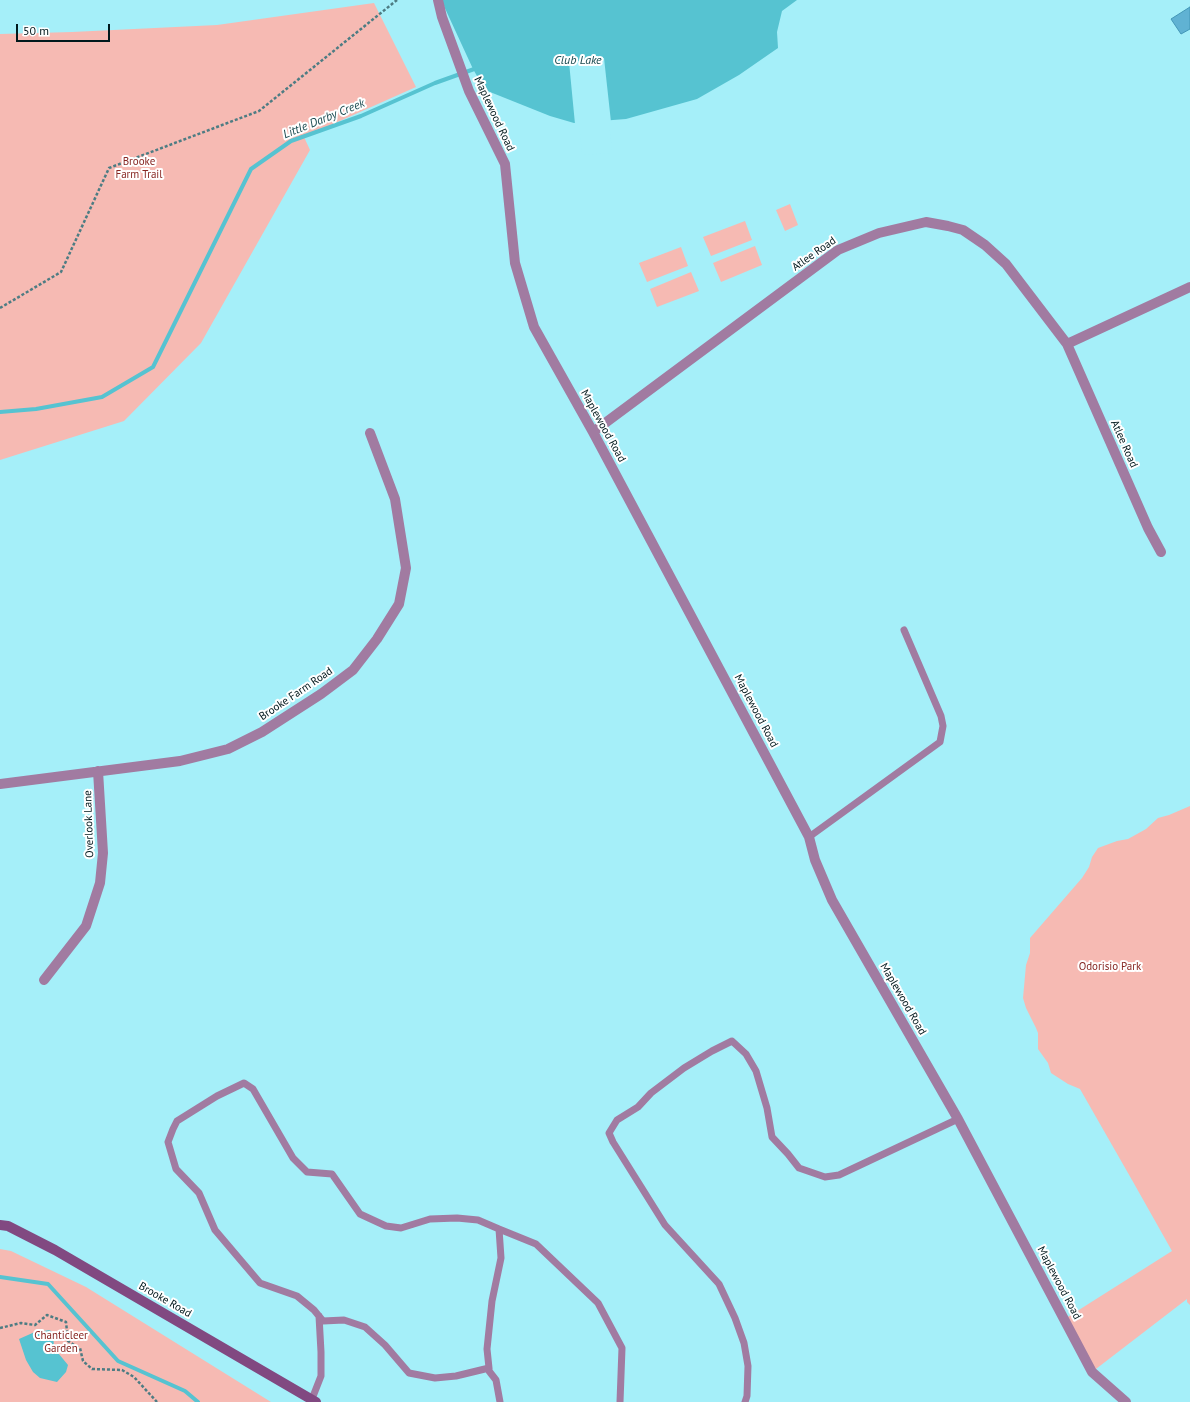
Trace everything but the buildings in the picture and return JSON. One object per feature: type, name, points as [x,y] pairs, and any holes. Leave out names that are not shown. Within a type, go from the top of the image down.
[{"type":"main road","name":"Brooke Road","points":[[0,1224],[8,1226],[55,1250],[314,1401]]},
{"type":"street","name":"Maplewood Road","points":[[438,0],[442,17],[469,91],[505,164],[515,263],[534,327],[593,432],[809,837],[815,860],[832,900],[958,1119],[1092,1372],[1126,1402]]},
{"type":"street","name":"Atlee Road","points":[[593,432],[838,250],[879,233],[926,222],[963,230],[985,245],[1006,264],[1067,344],[1148,528],[1161,552]]},
{"type":"street","points":[[1067,344],[1190,287]]},
{"type":"street","name":"Brooke Farm Road","points":[[0,784],[180,761],[228,749],[262,732],[321,694],[353,670],[377,639],[400,604],[406,568],[395,499],[370,433]]},
{"type":"street","name":"Overlook Lane","points":[[44,980],[86,926],[100,883],[103,853],[98,771]]},
{"type":"lane","points":[[809,837],[940,742],[943,726],[941,716],[904,630]]},
{"type":"lane","points":[[744,1402],[747,1396],[748,1366],[744,1343],[720,1284],[665,1225],[613,1142],[610,1133],[617,1120],[638,1107],[651,1093],[684,1068],[732,1041],[746,1054],[756,1071],[767,1108],[772,1137],[799,1168],[825,1177],[839,1175],[958,1119]]},
{"type":"lane","points":[[489,1368],[456,1376],[435,1378],[409,1373],[385,1345],[365,1328],[344,1320],[323,1321],[314,1310],[297,1296],[260,1283],[216,1230],[199,1193],[176,1169],[168,1142],[177,1121],[217,1096],[244,1083],[253,1089],[293,1158],[307,1172],[332,1174],[360,1214],[386,1226],[401,1228],[430,1219],[456,1218],[478,1220],[536,1244],[598,1303],[622,1348],[620,1402]]},
{"type":"lane","points":[[500,1229],[501,1258],[492,1301],[487,1349],[489,1371],[496,1380],[500,1402]]},
{"type":"lane","points":[[314,1401],[321,1376],[319,1316]]},
{"type":"path","points":[[0,308],[61,272],[109,168],[259,111],[397,0]]},
{"type":"path","points":[[0,1328],[21,1322],[35,1325],[47,1315],[66,1322],[68,1341],[80,1348],[83,1361],[92,1369],[122,1370],[134,1377],[157,1402]]},
{"type":"green space","name":"Brooke Farm Trail","points":[[374,3],[416,87],[304,137],[310,150],[201,343],[124,421],[0,460],[0,34],[217,25]]},
{"type":"green space","points":[[790,204],[798,225],[785,231],[776,210]]},
{"type":"green space","points":[[745,221],[752,240],[711,256],[703,237]]},
{"type":"green space","points":[[755,246],[762,265],[721,282],[713,263]]},
{"type":"green space","points":[[681,247],[688,266],[647,282],[639,263]]},
{"type":"green space","points":[[691,272],[699,291],[657,307],[650,289]]},
{"type":"green space","name":"Odorisio Park","points":[[1190,806],[1190,1305],[1187,1302],[1187,1299],[1092,1372],[1063,1320],[1172,1251],[1080,1089],[1068,1084],[1051,1073],[1048,1063],[1038,1049],[1038,1033],[1023,998],[1026,965],[1030,953],[1030,938],[1082,878],[1098,848],[1117,841],[1128,839],[1146,829],[1158,818]]},
{"type":"green space","name":"Chanticleer Garden","points":[[0,1249],[11,1251],[86,1287],[271,1402],[0,1402]]},
{"type":"water","name":"Club Lake","points":[[443,0],[797,0],[782,11],[777,32],[778,48],[739,75],[697,99],[626,119],[574,123],[550,116],[485,90],[473,69],[443,4]]},
{"type":"water","points":[[49,1330],[53,1332],[54,1348],[68,1365],[66,1372],[57,1382],[40,1378],[33,1372],[26,1360],[19,1339],[37,1331]]},
{"type":"pier","points":[[604,58],[611,122],[609,122],[612,151],[610,153],[583,155],[579,124],[575,124],[569,62]]},
{"type":"waterway","name":"Little Darby Creek","points":[[0,412],[36,409],[102,397],[153,367],[251,169],[291,141],[361,116],[435,83],[477,68]]},
{"type":"waterway","points":[[0,1277],[48,1284],[118,1361],[185,1391],[198,1402]]}]
